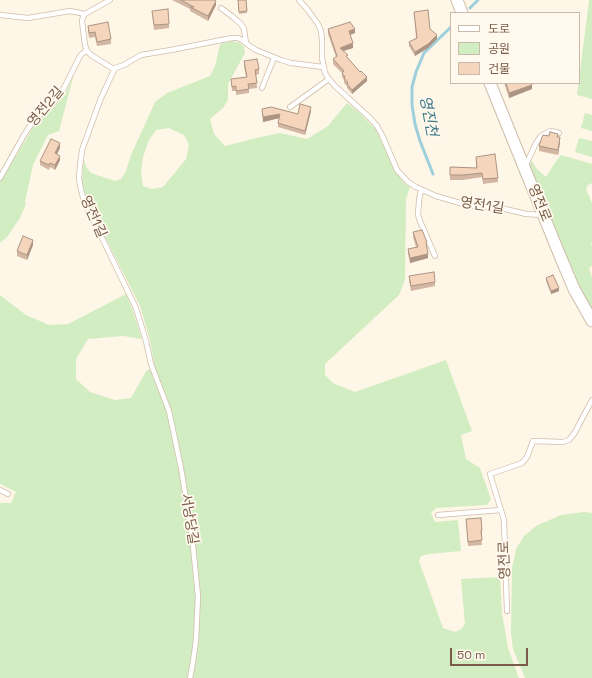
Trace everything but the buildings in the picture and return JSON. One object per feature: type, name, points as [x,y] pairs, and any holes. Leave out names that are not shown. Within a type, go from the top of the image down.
[{"type":"street","points":[[456,0],[462,12]]},
{"type":"street","name":"영전로","points":[[490,84],[574,289],[592,321]]},
{"type":"lane","points":[[110,0],[85,14],[82,17],[82,21],[86,51],[112,68],[124,65],[141,55],[232,38],[238,38],[250,47],[274,58],[291,63],[323,67]]},
{"type":"lane","name":"영전1길","points":[[299,0],[318,24],[321,31],[323,67],[328,79],[377,126],[397,170],[408,182],[436,196],[470,206],[501,208],[526,214],[543,215]]},
{"type":"lane","points":[[221,8],[241,24],[244,29],[246,43]]},
{"type":"lane","points":[[0,15],[28,18],[70,11],[85,14]]},
{"type":"lane","name":"영전2길","points":[[0,178],[32,123],[57,99],[80,56],[86,51]]},
{"type":"lane","points":[[262,88],[274,58]]},
{"type":"lane","name":"영전1길","points":[[115,68],[101,98],[82,150],[79,178],[80,190],[136,308],[151,364]]},
{"type":"lane","points":[[290,107],[328,79]]},
{"type":"lane","points":[[525,169],[536,143],[541,136],[548,132],[559,133]]},
{"type":"lane","points":[[422,190],[420,194],[418,215],[435,256]]},
{"type":"lane","name":"서낭당길","points":[[151,364],[169,411],[192,536],[198,596],[196,640],[190,678]]},
{"type":"lane","name":"영전로","points":[[507,611],[504,520],[490,474],[522,463],[527,457],[533,441],[563,442],[569,440],[574,434],[592,400]]},
{"type":"lane","points":[[0,490],[8,494]]},
{"type":"lane","points":[[438,515],[501,510]]},
{"type":"green space","points":[[589,0],[592,0],[592,99],[577,95],[578,84],[580,84],[580,71]]},
{"type":"green space","points":[[233,41],[240,43],[244,47],[245,53],[228,84],[228,100],[223,108],[210,119],[214,134],[225,146],[280,133],[307,139],[328,126],[347,103],[360,113],[376,130],[395,171],[404,183],[410,187],[406,199],[405,279],[399,295],[325,364],[325,375],[333,383],[355,392],[446,360],[472,431],[461,435],[466,459],[480,468],[491,499],[487,505],[436,508],[431,513],[435,522],[458,520],[461,551],[429,554],[421,556],[419,561],[443,628],[455,632],[461,629],[465,624],[461,579],[500,577],[502,613],[508,648],[519,678],[0,678],[0,503],[11,503],[16,492],[0,484],[0,295],[26,315],[49,325],[68,324],[126,294],[142,339],[123,336],[88,339],[76,359],[76,379],[90,392],[115,400],[131,398],[147,370],[155,369],[150,340],[140,306],[86,199],[82,182],[84,159],[86,167],[91,173],[115,181],[121,179],[126,171],[131,155],[155,102],[167,93],[210,76],[215,66],[220,44]],"holes":[[[169,128],[184,135],[189,145],[186,159],[163,187],[152,189],[143,186],[141,173],[143,157],[149,140],[156,130]]]},
{"type":"green space","points":[[74,74],[59,131],[48,135],[33,165],[25,202],[26,204],[20,218],[7,237],[0,243],[0,182],[34,126],[65,95]]},
{"type":"green space","points":[[585,113],[592,115],[592,131],[581,128]]},
{"type":"green space","points":[[579,138],[592,141],[592,157],[575,152]]},
{"type":"green space","points":[[561,155],[592,164],[592,183],[588,185],[586,189],[592,203],[592,266],[589,268],[592,277],[592,311],[581,291],[528,163],[532,161],[536,168],[546,177]]},
{"type":"green space","points":[[584,512],[592,513],[592,678],[525,678],[513,649],[511,633],[512,568],[516,549],[524,536],[536,526],[561,515]]},
{"type":"waterway","name":"영진천","points":[[470,8],[478,0]]},
{"type":"waterway","name":"영진천","points":[[433,174],[415,124],[412,105],[412,87],[416,72],[424,53],[450,28]]}]
